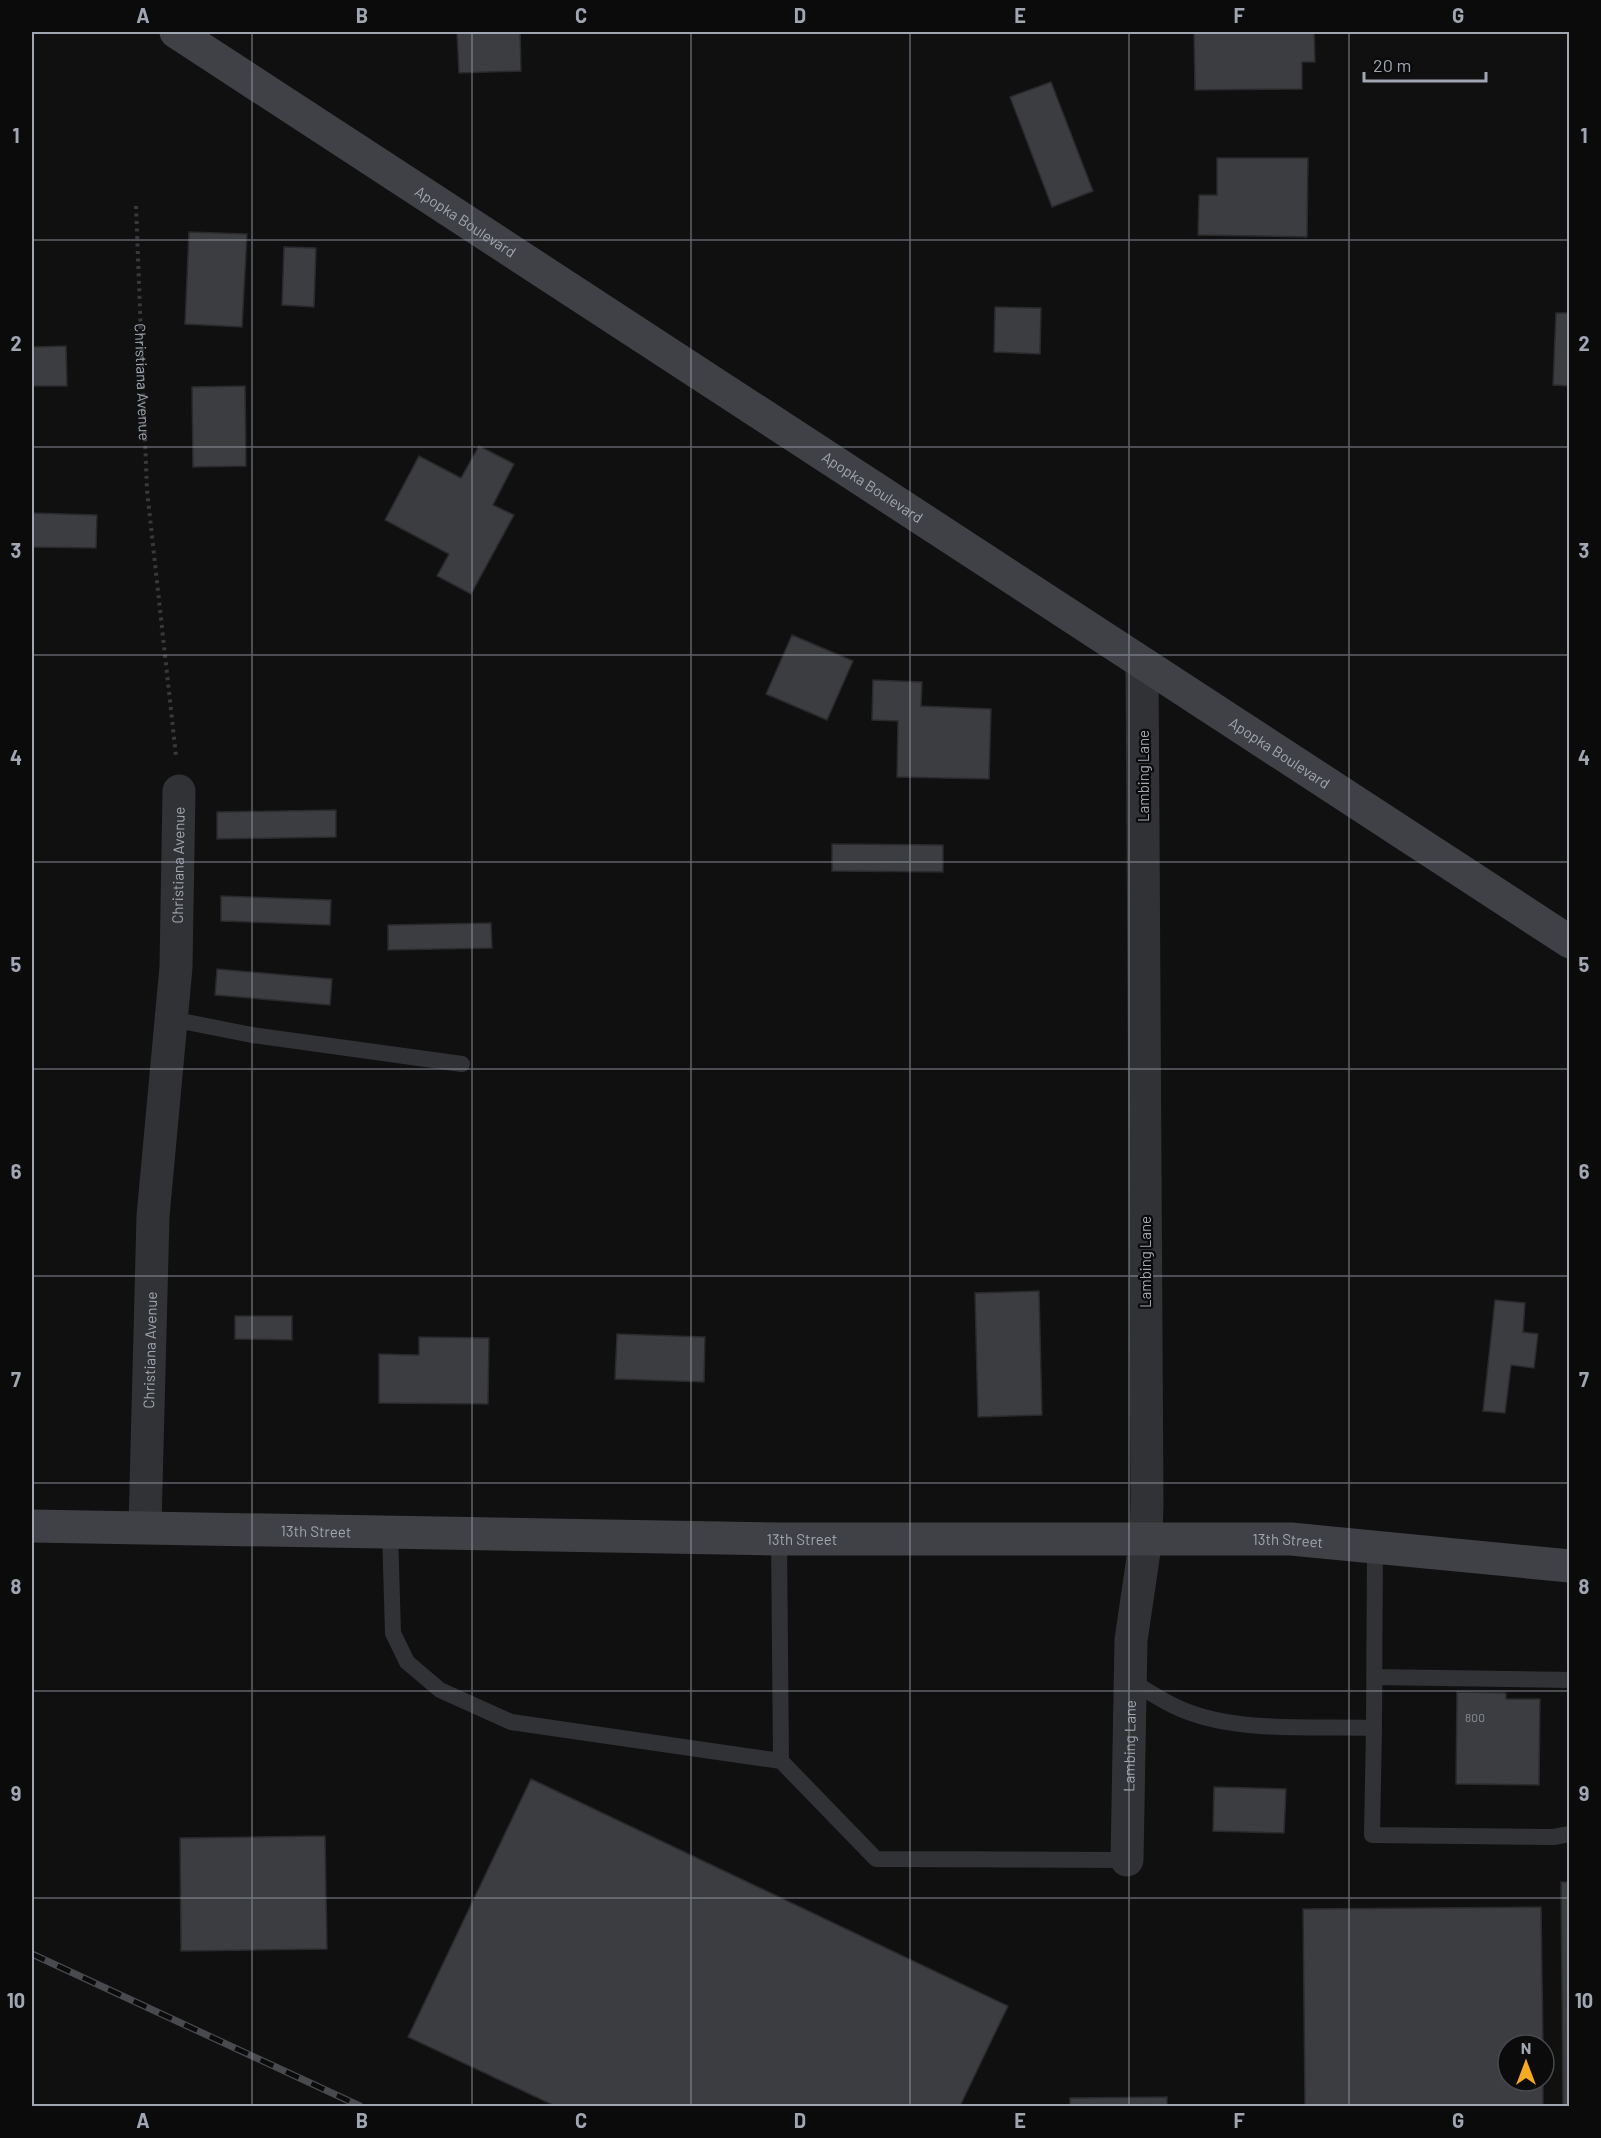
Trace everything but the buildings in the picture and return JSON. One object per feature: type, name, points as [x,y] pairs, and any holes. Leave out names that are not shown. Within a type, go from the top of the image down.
[{"type":"street","name":"Apopka Boulevard","points":[[176,32],[1569,942]]},
{"type":"street","name":"Lambing Lane","points":[[1127,1860],[1131,1640],[1146,1538],[1142,663]]},
{"type":"street","name":"Christiana Avenue","points":[[144,1526],[153,1216],[176,967],[179,791]]},
{"type":"street","name":"13th Street","points":[[32,1526],[144,1526],[779,1539],[1291,1539],[1375,1545],[1569,1566]]},
{"type":"lane","points":[[171,1019],[252,1035],[462,1064]]},
{"type":"lane","points":[[390,1532],[393,1633],[407,1662],[440,1690],[511,1722],[781,1761],[876,1859],[1127,1860]]},
{"type":"lane","points":[[779,1539],[781,1761]]},
{"type":"lane","points":[[1375,1545],[1372,1836],[1553,1837],[1569,1834]]},
{"type":"lane","points":[[1374,1677],[1569,1680]]},
{"type":"lane","points":[[1131,1681],[1182,1710],[1214,1719],[1247,1724],[1374,1728]]},
{"type":"path","name":"Christiana Avenue","points":[[136,206],[147,490],[179,791]]},
{"type":"railway","points":[[32,1954],[360,2106]]}]
